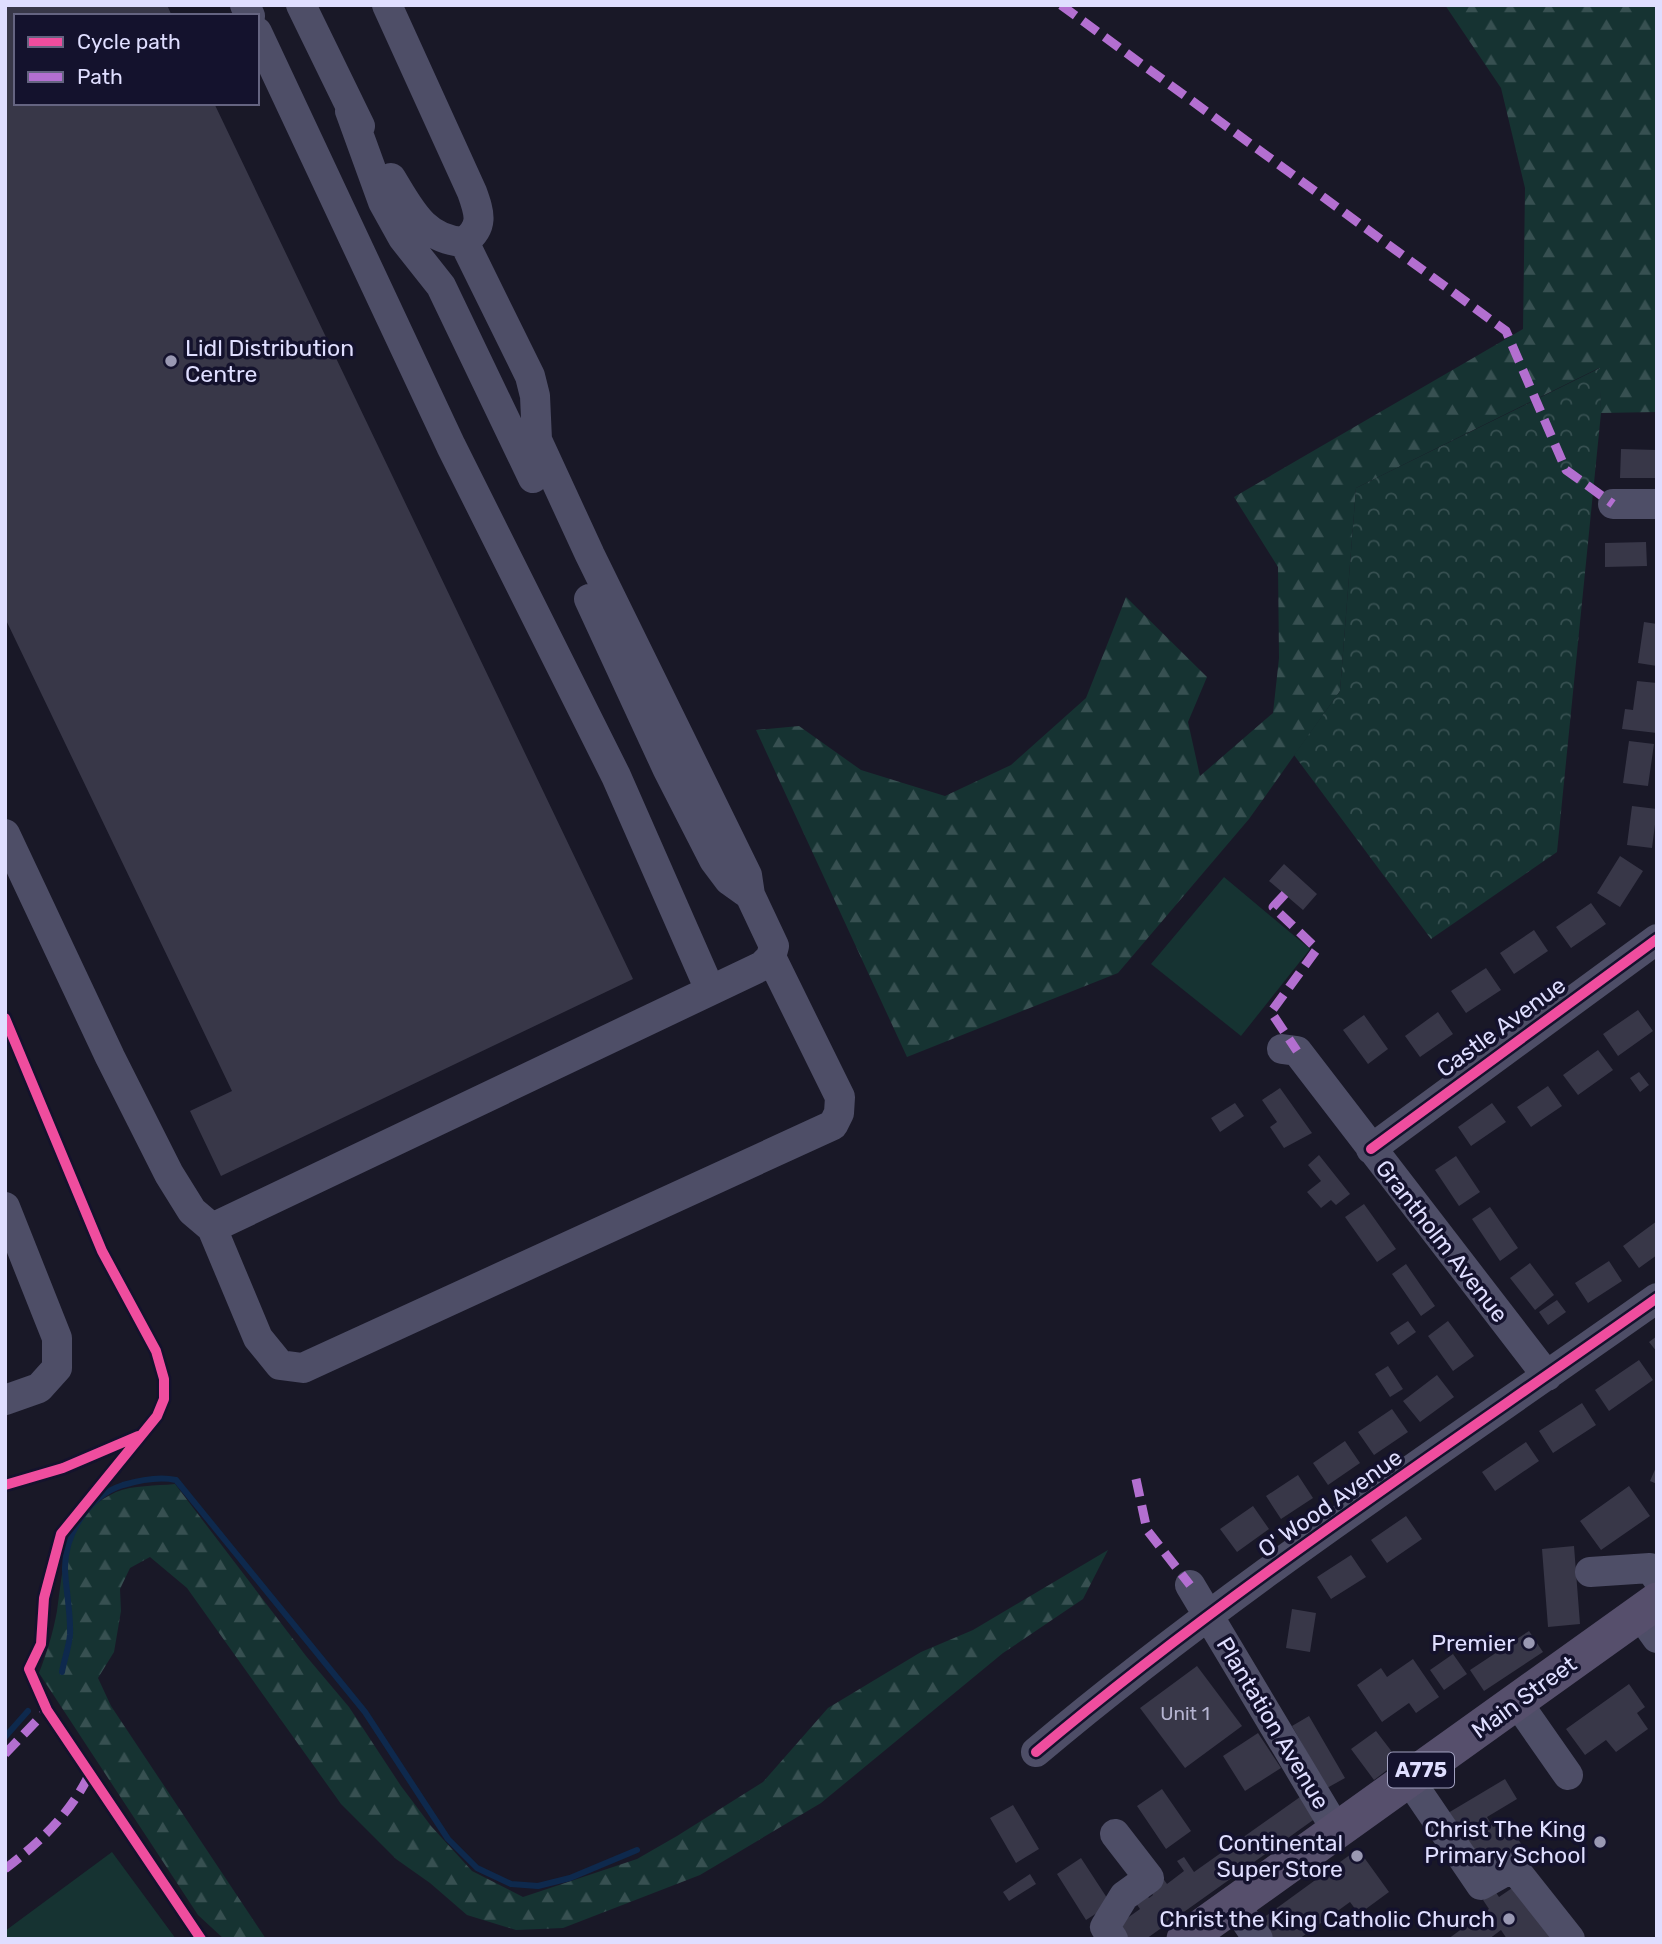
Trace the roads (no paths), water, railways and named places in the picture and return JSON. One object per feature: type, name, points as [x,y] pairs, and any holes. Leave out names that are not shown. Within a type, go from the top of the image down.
[{"type":"main road","name":"Main Street","points":[[1185,1939],[1517,1702],[1653,1592]]},
{"type":"street","points":[[301,5],[350,111],[383,202],[403,238],[441,286],[668,770],[714,860],[729,880],[750,895]]},
{"type":"street","points":[[387,5],[478,208],[480,224],[476,233],[455,242],[441,286]]},
{"type":"street","points":[[259,36],[451,446],[616,776],[710,990]]},
{"type":"street","points":[[212,1228],[762,966],[771,957],[774,946],[750,895],[747,875],[590,555],[537,440],[535,396],[530,376],[455,242],[429,231],[408,207],[350,111]]},
{"type":"street","points":[[1613,503],[1657,504]]},
{"type":"street","points":[[5,834],[169,1174],[192,1211],[212,1228],[258,1338],[280,1365],[303,1368],[833,1125],[839,1113],[840,1097],[771,957]]},
{"type":"street","name":"Castle Avenue","points":[[1371,1149],[1657,939]]},
{"type":"street","name":"Grantholm Avenue","points":[[1282,1049],[1297,1051],[1547,1376]]},
{"type":"street","points":[[5,1207],[57,1338],[57,1368],[40,1388],[5,1400]]},
{"type":"street","name":"O' Wood Avenue","points":[[1036,1752],[1119,1682],[1209,1614],[1657,1298]]},
{"type":"street","name":"Main Street","points":[[1590,1572],[1653,1592]]},
{"type":"street","name":"Plantation Avenue","points":[[1190,1585],[1337,1831]]},
{"type":"street","points":[[1517,1702],[1568,1775]]},
{"type":"street","points":[[1409,1779],[1482,1885],[1513,1867],[1570,1939]]},
{"type":"street","points":[[1113,1939],[1105,1927],[1124,1896],[1149,1878],[1115,1834]]},
{"type":"street","points":[[1235,1905],[1258,1939]]},
{"type":"waterway","points":[[62,1672],[70,1635],[66,1556],[74,1530],[81,1518],[99,1498],[123,1485],[150,1479],[176,1480],[365,1712],[448,1839],[477,1868],[511,1884],[538,1886],[570,1878],[637,1850]]},
{"type":"waterway","points":[[5,1737],[28,1711]]},
{"type":"place","name":"Lidl Distribution Centre","points":[[171,361]]},
{"type":"place","name":"Premier","points":[[1529,1643]]},
{"type":"place","name":"Christ The King Primary School","points":[[1600,1842]]},
{"type":"place","name":"Continental Super Store","points":[[1357,1856]]},
{"type":"place","name":"Christ the King Catholic Church","points":[[1509,1919]]}]
